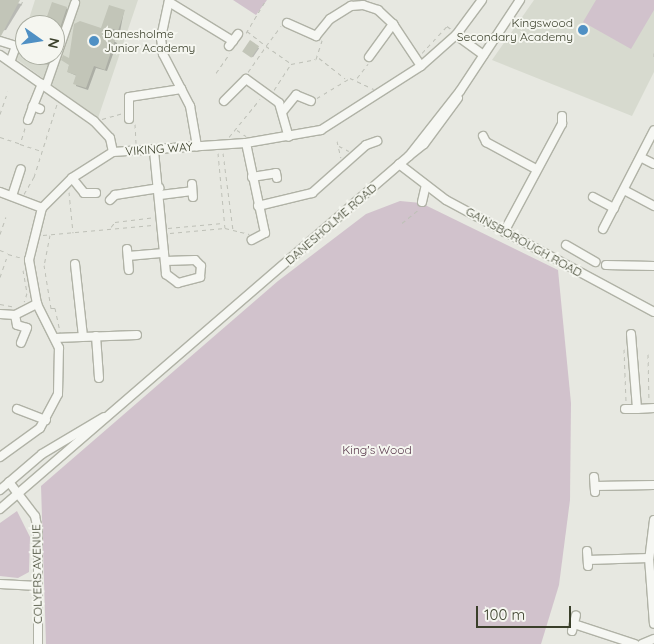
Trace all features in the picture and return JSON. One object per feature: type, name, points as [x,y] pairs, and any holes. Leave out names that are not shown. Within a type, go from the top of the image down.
[{"type":"street","name":"VIKING WAY","points":[[0,456],[46,420],[54,407],[61,379],[58,338],[37,304],[26,257],[42,208],[72,178],[113,152],[154,151],[246,143],[289,137],[333,126],[421,66],[457,34],[482,0]]},
{"type":"street","name":"DANESHOLME ROAD","points":[[0,509],[20,494],[106,417],[409,156],[460,91],[520,0]]},
{"type":"street","points":[[196,146],[190,106],[163,54],[160,38],[169,1],[235,42]]},
{"type":"street","points":[[33,112],[76,3]]},
{"type":"street","points":[[287,23],[297,20],[316,36],[350,3],[378,10],[393,24],[421,66]]},
{"type":"street","points":[[369,57],[393,24]]},
{"type":"street","points":[[457,34],[484,55]]},
{"type":"street","points":[[0,41],[16,46],[11,60]]},
{"type":"street","points":[[367,45],[374,50]]},
{"type":"street","points":[[0,55],[11,60],[94,121],[110,138],[113,152]]},
{"type":"street","points":[[224,101],[246,79],[267,95],[283,111],[289,137]]},
{"type":"street","points":[[128,89],[129,115]]},
{"type":"street","points":[[129,97],[181,90]]},
{"type":"street","points":[[283,111],[296,95],[311,101]]},
{"type":"street","points":[[504,232],[536,169],[562,124],[562,116]]},
{"type":"street","points":[[603,229],[642,158],[654,130]]},
{"type":"street","points":[[483,136],[486,142],[536,169]]},
{"type":"street","points":[[258,206],[312,192],[354,155],[376,141]]},
{"type":"street","points":[[246,143],[262,236]]},
{"type":"street","points":[[129,270],[128,252],[165,257],[195,260],[201,266],[200,277],[171,281],[165,257],[154,151]]},
{"type":"street","points":[[642,158],[654,164]]},
{"type":"street","name":"GAINSBOROUGH ROAD","points":[[400,164],[426,185],[504,232],[654,312]]},
{"type":"street","points":[[12,196],[22,169]]},
{"type":"street","points":[[252,177],[276,173],[277,178]]},
{"type":"street","points":[[72,178],[84,193],[96,193]]},
{"type":"street","points":[[422,202],[426,185]]},
{"type":"street","points":[[624,190],[653,204]]},
{"type":"street","points":[[110,200],[115,195],[192,191]]},
{"type":"street","points":[[0,192],[42,208]]},
{"type":"street","points":[[593,197],[614,208]]},
{"type":"street","points":[[566,246],[597,260],[588,277]]},
{"type":"street","points":[[75,264],[82,337]]},
{"type":"street","points":[[606,266],[654,266]]},
{"type":"street","points":[[0,314],[15,316],[37,304]]},
{"type":"street","points":[[15,316],[17,325],[27,328],[21,344]]},
{"type":"street","points":[[631,334],[628,349],[636,355],[637,409]]},
{"type":"street","points":[[58,338],[137,335]]},
{"type":"street","points":[[96,336],[99,378]]},
{"type":"street","points":[[626,409],[652,408]]},
{"type":"street","points":[[17,409],[46,420]]},
{"type":"street","name":"DANESHOLME ROAD","points":[[0,490],[42,454],[106,417]]},
{"type":"street","points":[[594,478],[595,489],[654,485]]},
{"type":"street","name":"COLYERS AVENUE","points":[[9,482],[20,494],[38,530],[38,644]]},
{"type":"street","points":[[654,520],[649,558],[654,624]]},
{"type":"street","points":[[587,551],[588,563],[649,558]]},
{"type":"street","points":[[0,584],[38,586]]},
{"type":"street","points":[[576,615],[573,627],[635,644]]},
{"type":"street","points":[[642,644],[654,639]]},
{"type":"path","points":[[21,5],[23,0]]},
{"type":"path","points":[[216,73],[235,42],[248,31],[266,0]]},
{"type":"path","points":[[246,79],[266,46],[287,23]]},
{"type":"path","points":[[416,58],[447,26],[457,34]]},
{"type":"path","points":[[248,31],[291,64]]},
{"type":"path","points":[[317,58],[323,45],[320,32]]},
{"type":"path","points":[[654,53],[654,58]]},
{"type":"path","points":[[356,79],[369,57]]},
{"type":"path","points":[[225,228],[221,144],[267,95],[291,64],[317,58],[346,79]]},
{"type":"path","points":[[311,101],[346,79],[356,79],[377,90]]},
{"type":"path","points":[[0,114],[8,91]]},
{"type":"path","points":[[22,200],[43,151],[59,96]]},
{"type":"path","points":[[20,144],[33,112]]},
{"type":"path","points":[[94,121],[129,115],[134,120],[137,151]]},
{"type":"path","points":[[236,129],[254,142]]},
{"type":"path","points":[[0,137],[43,151]]},
{"type":"path","points":[[337,141],[342,166]]},
{"type":"path","points":[[221,144],[234,232]]},
{"type":"path","points":[[338,146],[354,155]]},
{"type":"path","points":[[65,185],[73,234]]},
{"type":"path","points":[[224,202],[228,197]]},
{"type":"path","points":[[402,223],[418,212],[422,202]]},
{"type":"path","points":[[110,228],[115,222],[161,216]]},
{"type":"path","points":[[0,234],[6,217]]},
{"type":"path","points":[[162,229],[225,222]]},
{"type":"path","points":[[34,235],[73,234],[110,228],[225,228],[234,232],[262,236]]},
{"type":"path","points":[[50,234],[44,265],[50,308],[55,308],[58,338]]},
{"type":"path","points":[[0,250],[8,254],[26,257],[27,292],[22,308],[0,304]]},
{"type":"path","points":[[0,277],[8,254]]},
{"type":"path","points":[[626,409],[628,349]]},
{"type":"path","points":[[648,354],[652,408]]},
{"type":"shaded area","name":"Danesholme Junior Academy","points":[[35,0],[138,0],[98,118],[25,65],[65,65],[65,15],[30,15]]},
{"type":"shaded area","name":"Kingswood Secondary Academy","points":[[534,0],[654,0],[654,72],[632,116],[492,60]]},
{"type":"green space","points":[[233,0],[267,0],[256,15]]},
{"type":"green space","points":[[596,0],[654,0],[654,10],[631,49],[583,22]]},
{"type":"green space","name":"King's Wood","points":[[400,201],[421,203],[558,270],[571,403],[570,500],[559,585],[541,644],[46,644],[41,486],[278,281],[366,214]]},
{"type":"green space","points":[[17,511],[30,537],[29,572],[18,578],[0,576],[0,523]]},
{"type":"building","points":[[0,0],[20,0],[1,36],[0,36]]},
{"type":"building","points":[[52,2],[67,7],[64,15],[47,15]]},
{"type":"building","points":[[109,5],[125,10],[118,31],[113,29],[110,38],[115,40],[105,70],[94,66],[86,88],[73,84],[76,75],[67,72],[69,65],[65,62],[65,56],[69,58],[74,24],[80,21],[101,28]]},
{"type":"building","points":[[250,40],[259,46],[251,58],[242,52]]},
{"type":"place","name":"Kingswood Secondary Academy","points":[[583,30]]},
{"type":"place","name":"Danesholme Junior Academy","points":[[94,41]]}]
